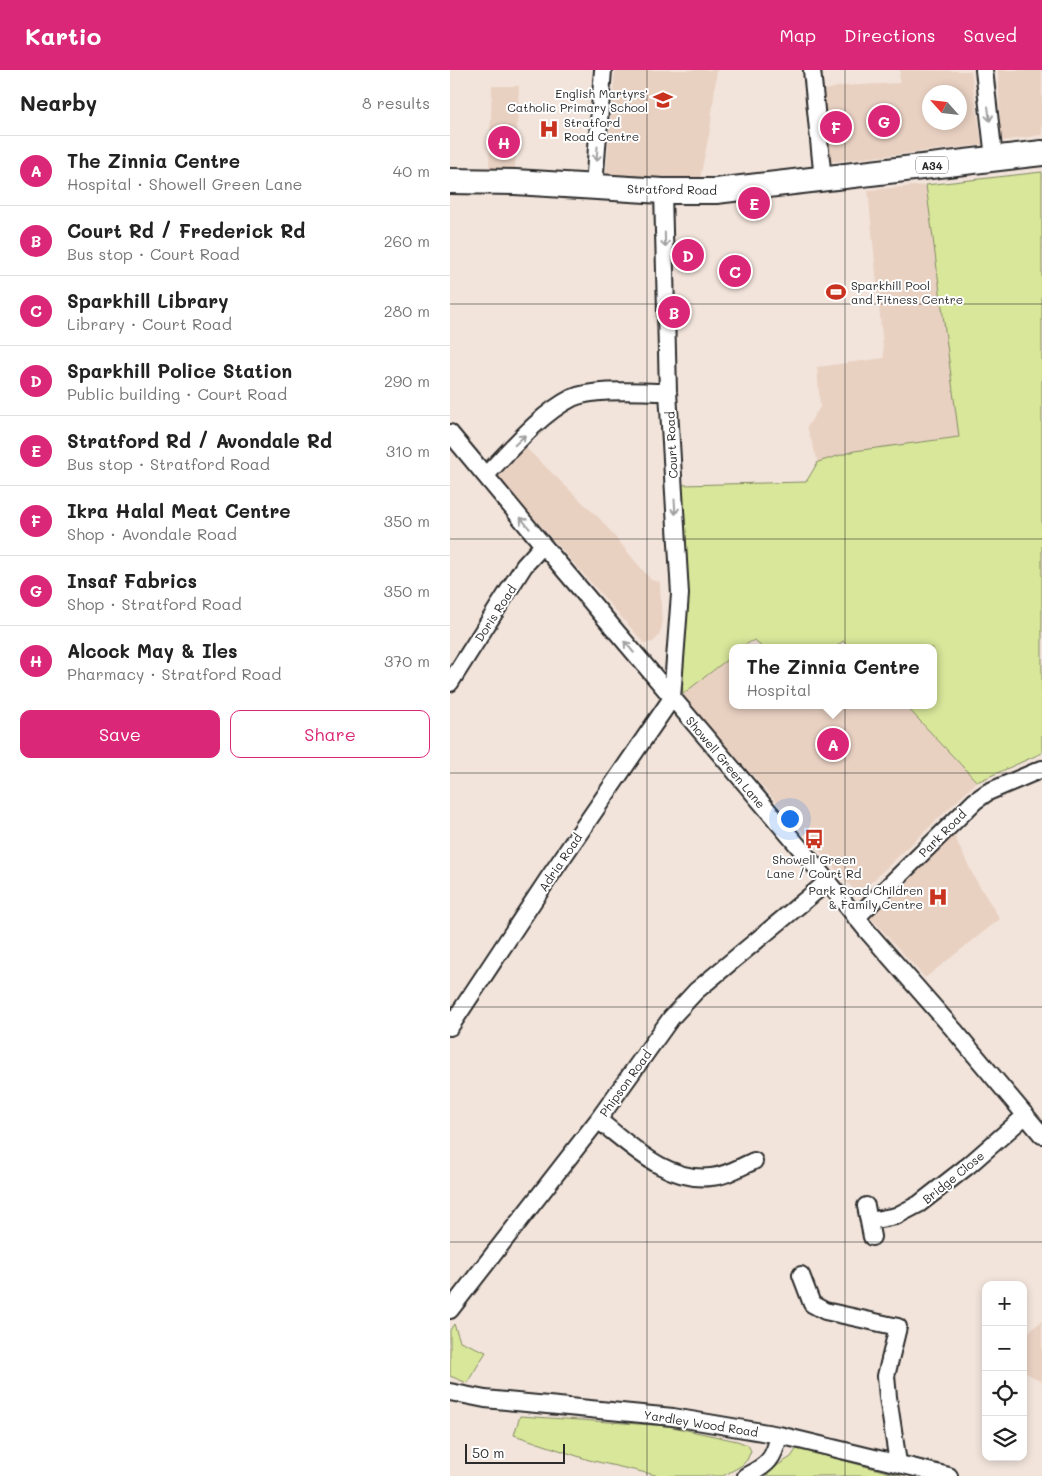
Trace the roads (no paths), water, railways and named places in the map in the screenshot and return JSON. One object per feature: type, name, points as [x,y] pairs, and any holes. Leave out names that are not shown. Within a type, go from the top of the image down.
[{"type":"highway","name":"Stratford Road","points":[[450,182],[515,182],[663,191],[716,191],[1042,153]]},
{"type":"street","points":[[594,186],[603,70]]},
{"type":"street","points":[[812,70],[823,180]]},
{"type":"street","points":[[984,70],[994,158]]},
{"type":"street","name":"Court Road","points":[[663,191],[668,392],[680,594],[672,698]]},
{"type":"street","points":[[486,475],[545,417],[573,398],[602,392],[668,392]]},
{"type":"street","name":"Showell Green Lane","points":[[450,433],[856,918],[954,1030],[1042,1135]]},
{"type":"street","name":"Doris Road","points":[[450,683],[524,566],[543,545]]},
{"type":"street","points":[[646,666],[662,663],[675,654]]},
{"type":"street","name":"Adria Road","points":[[450,1027],[555,868],[672,698]]},
{"type":"street","name":"Park Road","points":[[856,918],[975,801],[988,792],[1042,769]]},
{"type":"street","name":"Phipson Road","points":[[450,1310],[598,1120],[671,1018],[696,991],[798,904],[827,882]]},
{"type":"street","name":"Bridge Close","points":[[869,1221],[896,1216],[907,1212],[919,1204],[969,1165],[1026,1115]]},
{"type":"street","points":[[598,1120],[653,1162],[675,1174],[696,1178],[712,1177],[726,1174],[754,1160]]},
{"type":"street","points":[[801,1275],[812,1304],[825,1311],[898,1328],[886,1376],[898,1463]]},
{"type":"street","name":"Yardley Wood Road","points":[[450,1392],[485,1399],[673,1417],[778,1435],[949,1476]]},
{"type":"street","points":[[746,1476],[763,1467],[775,1452],[778,1435]]},
{"type":"place","name":"English Martyrs' Catholic Primary School","points":[[663,100]]},
{"type":"place","name":"Insaf Fabrics","points":[[884,121]]},
{"type":"place","name":"Ikra Halal Meat Centre","points":[[836,127]]},
{"type":"place","name":"Stratford Road Centre","points":[[549,129]]},
{"type":"place","name":"Alcock May & Iles","points":[[504,142]]},
{"type":"place","name":"Stratford Rd / Avondale Rd","points":[[754,203]]},
{"type":"place","name":"Sparkhill Police Station","points":[[688,255]]},
{"type":"place","name":"Sparkhill Library","points":[[735,271]]},
{"type":"place","name":"Sparkhill Pool and Fitness Centre","points":[[836,292]]},
{"type":"place","name":"Court Rd / Frederick Rd","points":[[674,312]]},
{"type":"place","name":"The Zinnia Centre","points":[[833,744]]},
{"type":"place","name":"Showell Green Lane / Court Rd","points":[[814,839]]},
{"type":"place","name":"Park Road Children & Family Centre","points":[[938,897]]}]
